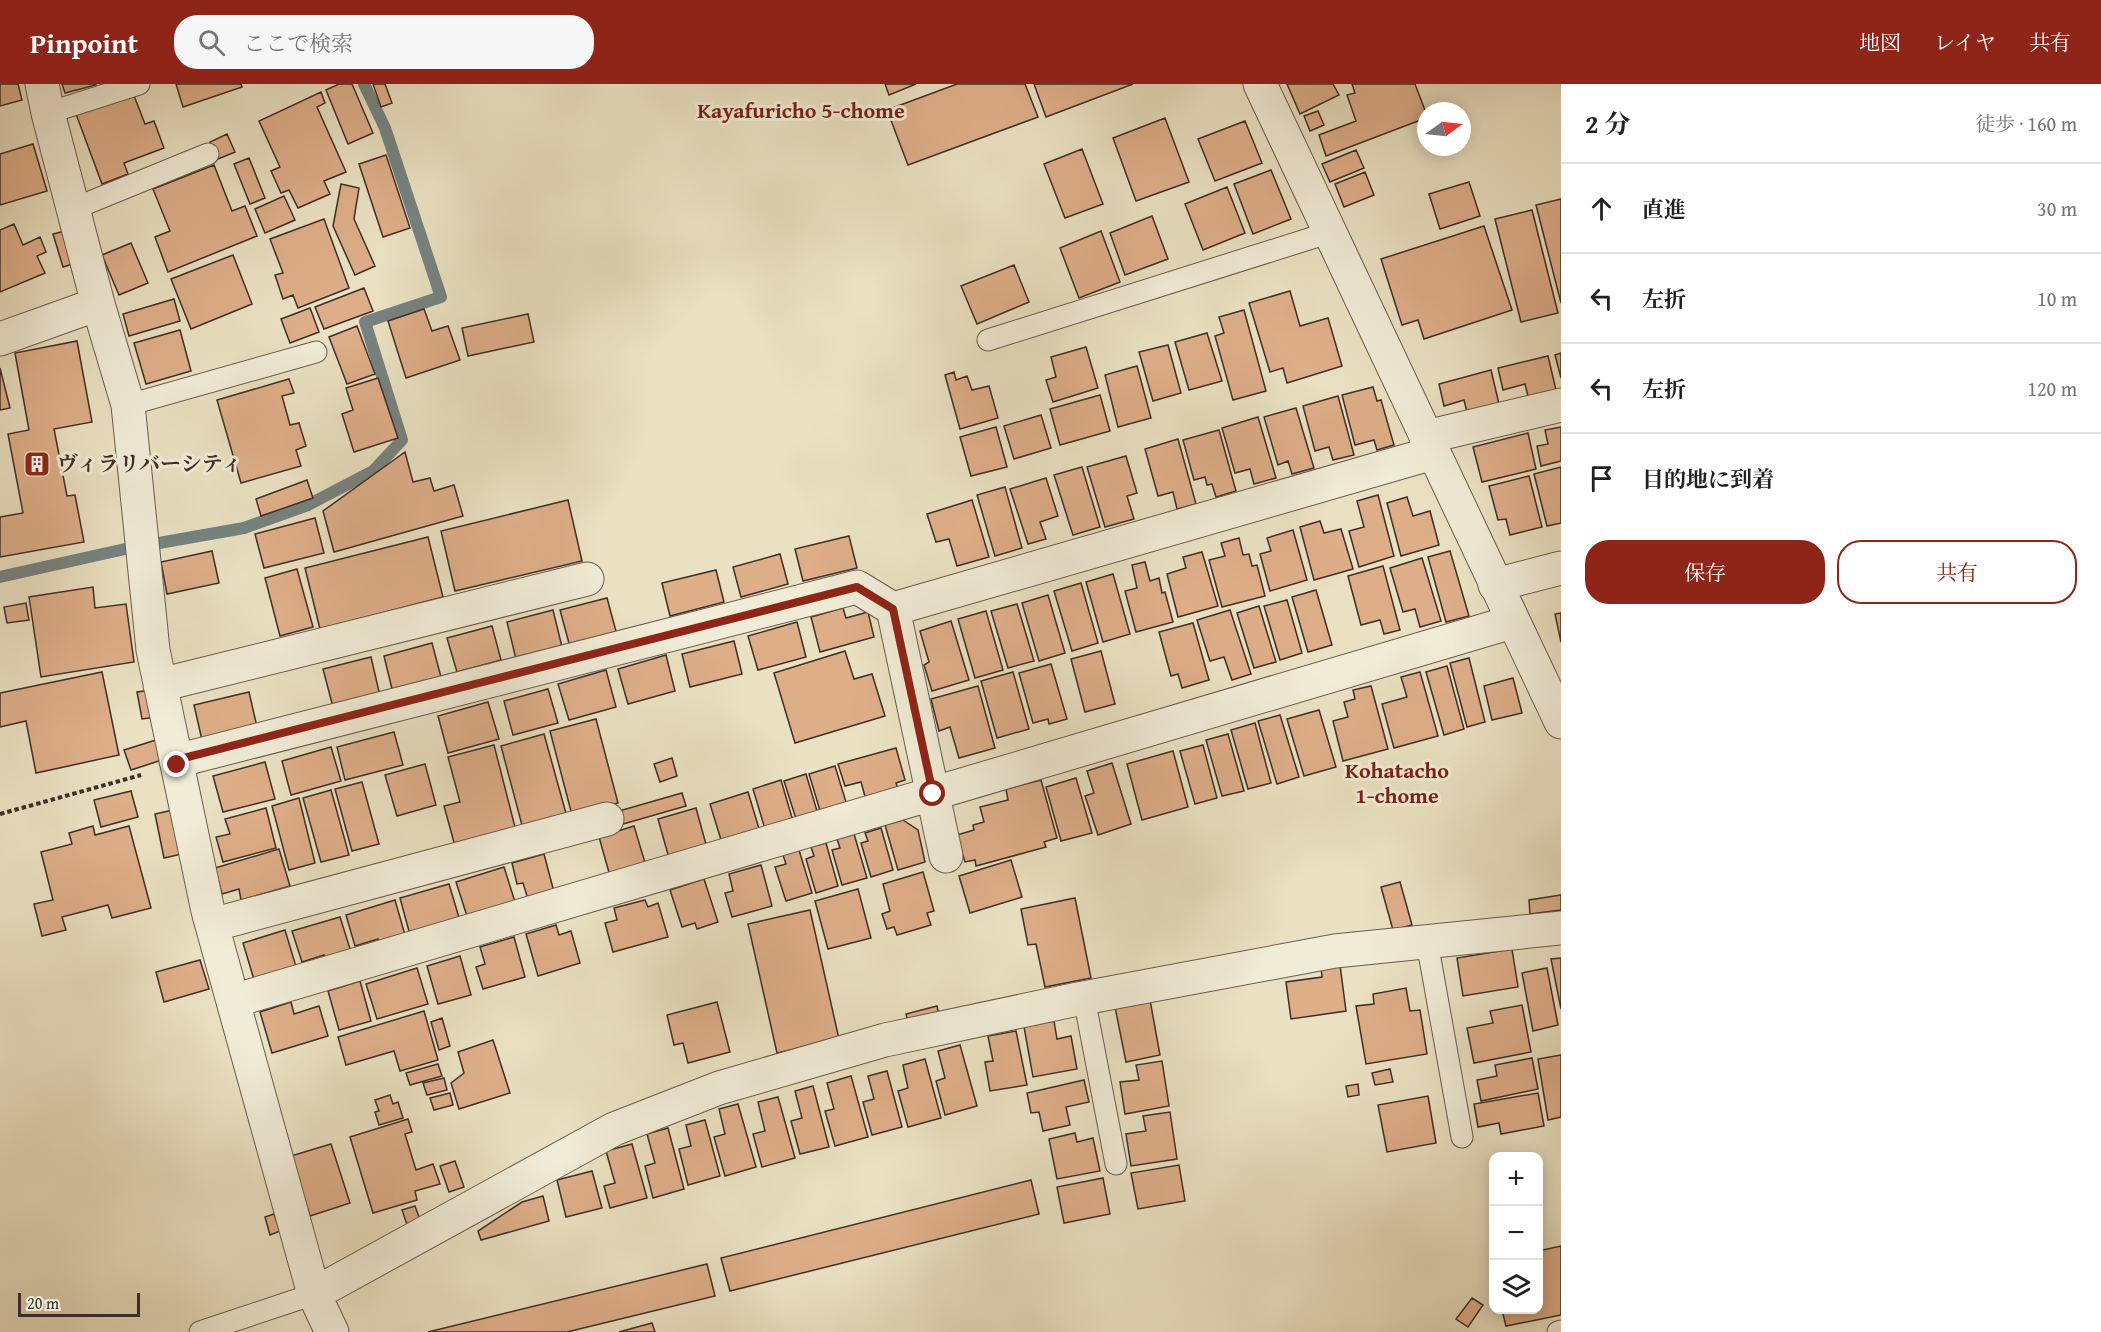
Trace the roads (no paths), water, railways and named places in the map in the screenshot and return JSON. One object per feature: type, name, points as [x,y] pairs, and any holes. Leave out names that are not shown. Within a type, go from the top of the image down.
[{"type":"street","points":[[1260,84],[1561,722]]},
{"type":"street","points":[[45,99],[98,304],[128,405],[153,650],[212,925],[314,1294],[332,1332]]},
{"type":"street","points":[[0,339],[98,304]]},
{"type":"street","points":[[893,609],[1561,405]]},
{"type":"street","points":[[1495,585],[1561,568]]},
{"type":"street","points":[[160,685],[587,579]]},
{"type":"street","points":[[177,763],[857,587],[893,609],[946,856]]},
{"type":"street","points":[[233,1001],[1512,622]]},
{"type":"street","points":[[212,925],[607,819]]},
{"type":"street","points":[[314,1294],[614,1129],[718,1088],[885,1040],[1084,998],[1335,951],[1561,928]]},
{"type":"lane","points":[[45,99],[140,84]]},
{"type":"lane","points":[[73,209],[208,154]]},
{"type":"lane","points":[[988,340],[1331,232]]},
{"type":"lane","points":[[128,405],[316,352]]},
{"type":"lane","points":[[1427,942],[1462,1137]]},
{"type":"lane","points":[[1084,998],[1116,1164]]},
{"type":"lane","points":[[200,1332],[314,1294]]},
{"type":"waterway","points":[[0,577],[125,549],[244,528],[308,505],[373,471],[402,440],[365,322],[441,297],[385,128],[364,84]]},
{"type":"place","name":"ヴィラリバーシティ","points":[[37,464]]},
{"type":"district","name":"Kayafuricho 5-chome","points":[[801,110]]},
{"type":"district","name":"Kohatacho 1-chome","points":[[1397,782]]}]
